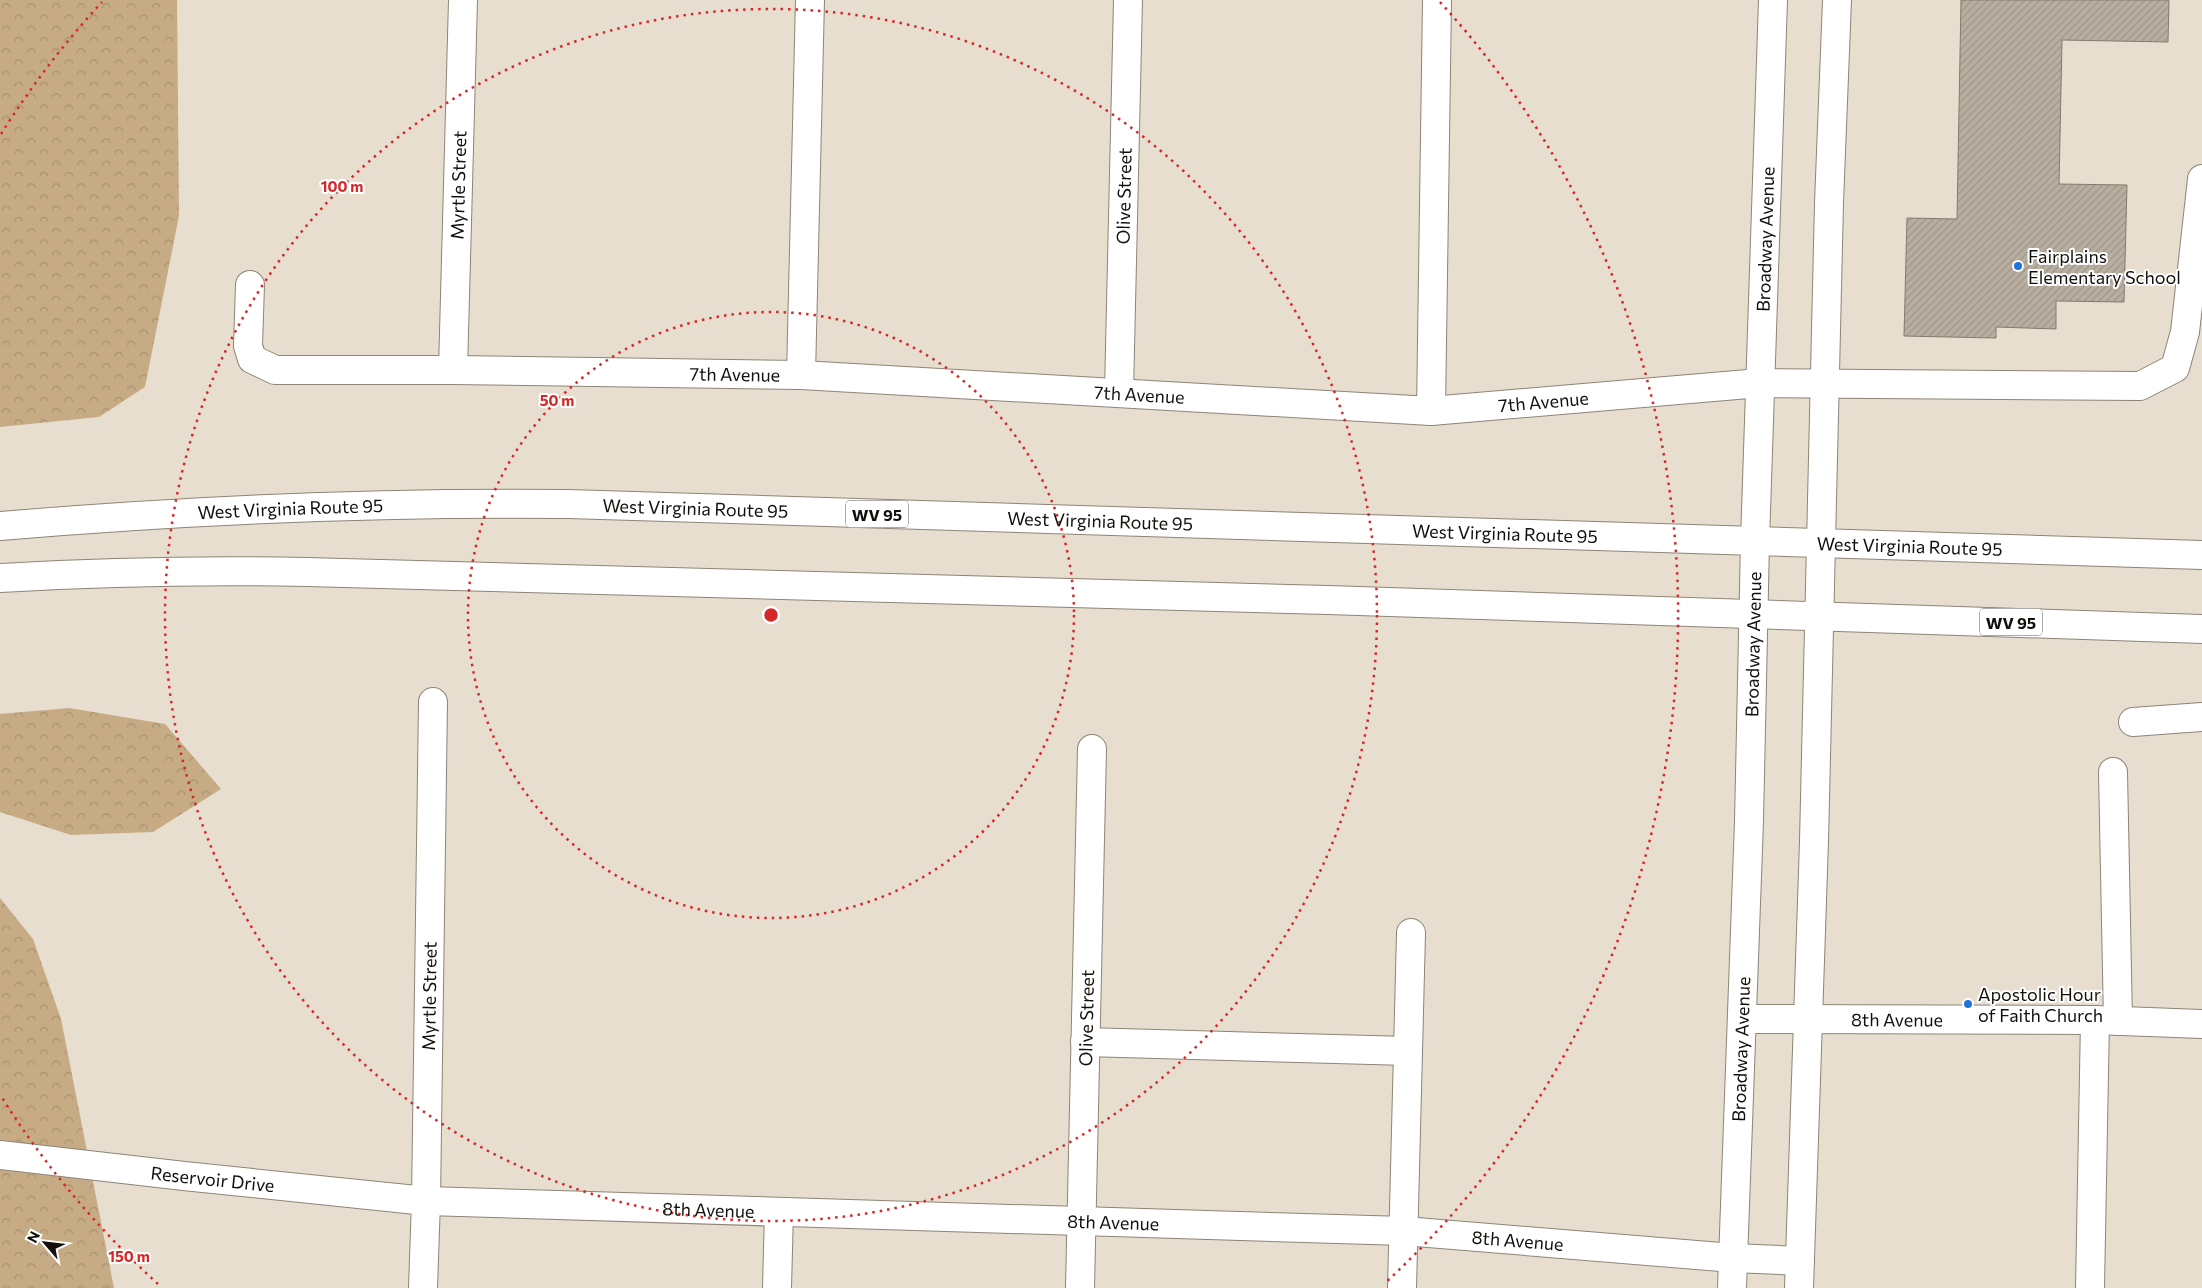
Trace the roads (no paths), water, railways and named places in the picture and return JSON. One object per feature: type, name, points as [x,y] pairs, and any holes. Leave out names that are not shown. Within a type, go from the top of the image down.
[{"type":"street","name":"Myrtle Street","points":[[453,370],[463,0]]},
{"type":"street","points":[[801,375],[810,0]]},
{"type":"street","name":"Olive Street","points":[[1118,392],[1128,0]]},
{"type":"street","points":[[1431,411],[1437,0]]},
{"type":"street","name":"Broadway Avenue","points":[[1732,1288],[1773,0]]},
{"type":"street","points":[[1799,1288],[1829,203],[1837,0]]},
{"type":"street","name":"7th Avenue","points":[[250,285],[248,346],[252,359],[275,370],[453,370],[801,375],[1431,411],[1760,383],[2140,386],[2175,368],[2185,332],[2202,179]]},
{"type":"street","name":"West Virginia Route 95","points":[[0,526],[206,511],[426,504],[495,504],[790,511],[2202,555]]},
{"type":"street","name":"WV 95","points":[[0,578],[119,572],[298,572],[1337,600],[2202,629]]},
{"type":"street","name":"Myrtle Street","points":[[422,1288],[426,1201],[433,702]]},
{"type":"street","points":[[2133,722],[2202,717]]},
{"type":"street","name":"Olive Street","points":[[1080,1288],[1092,749]]},
{"type":"street","points":[[2090,1288],[2106,1020],[2113,772]]},
{"type":"street","points":[[1402,1288],[1410,932]]},
{"type":"street","name":"8th Avenue","points":[[1742,1019],[2106,1020],[2202,1024]]},
{"type":"street","points":[[1085,1042],[1408,1051]]},
{"type":"street","name":"Reservoir Drive","points":[[0,1154],[184,1176],[426,1201]]},
{"type":"street","name":"8th Avenue","points":[[426,1201],[1404,1231],[1733,1258],[1800,1261]]},
{"type":"street","points":[[777,1288],[779,1212]]},
{"type":"place","name":"Fairplains Elementary School","points":[[2018,266]]},
{"type":"place","name":"Apostolic Hour of Faith Church","points":[[1968,1004]]}]
